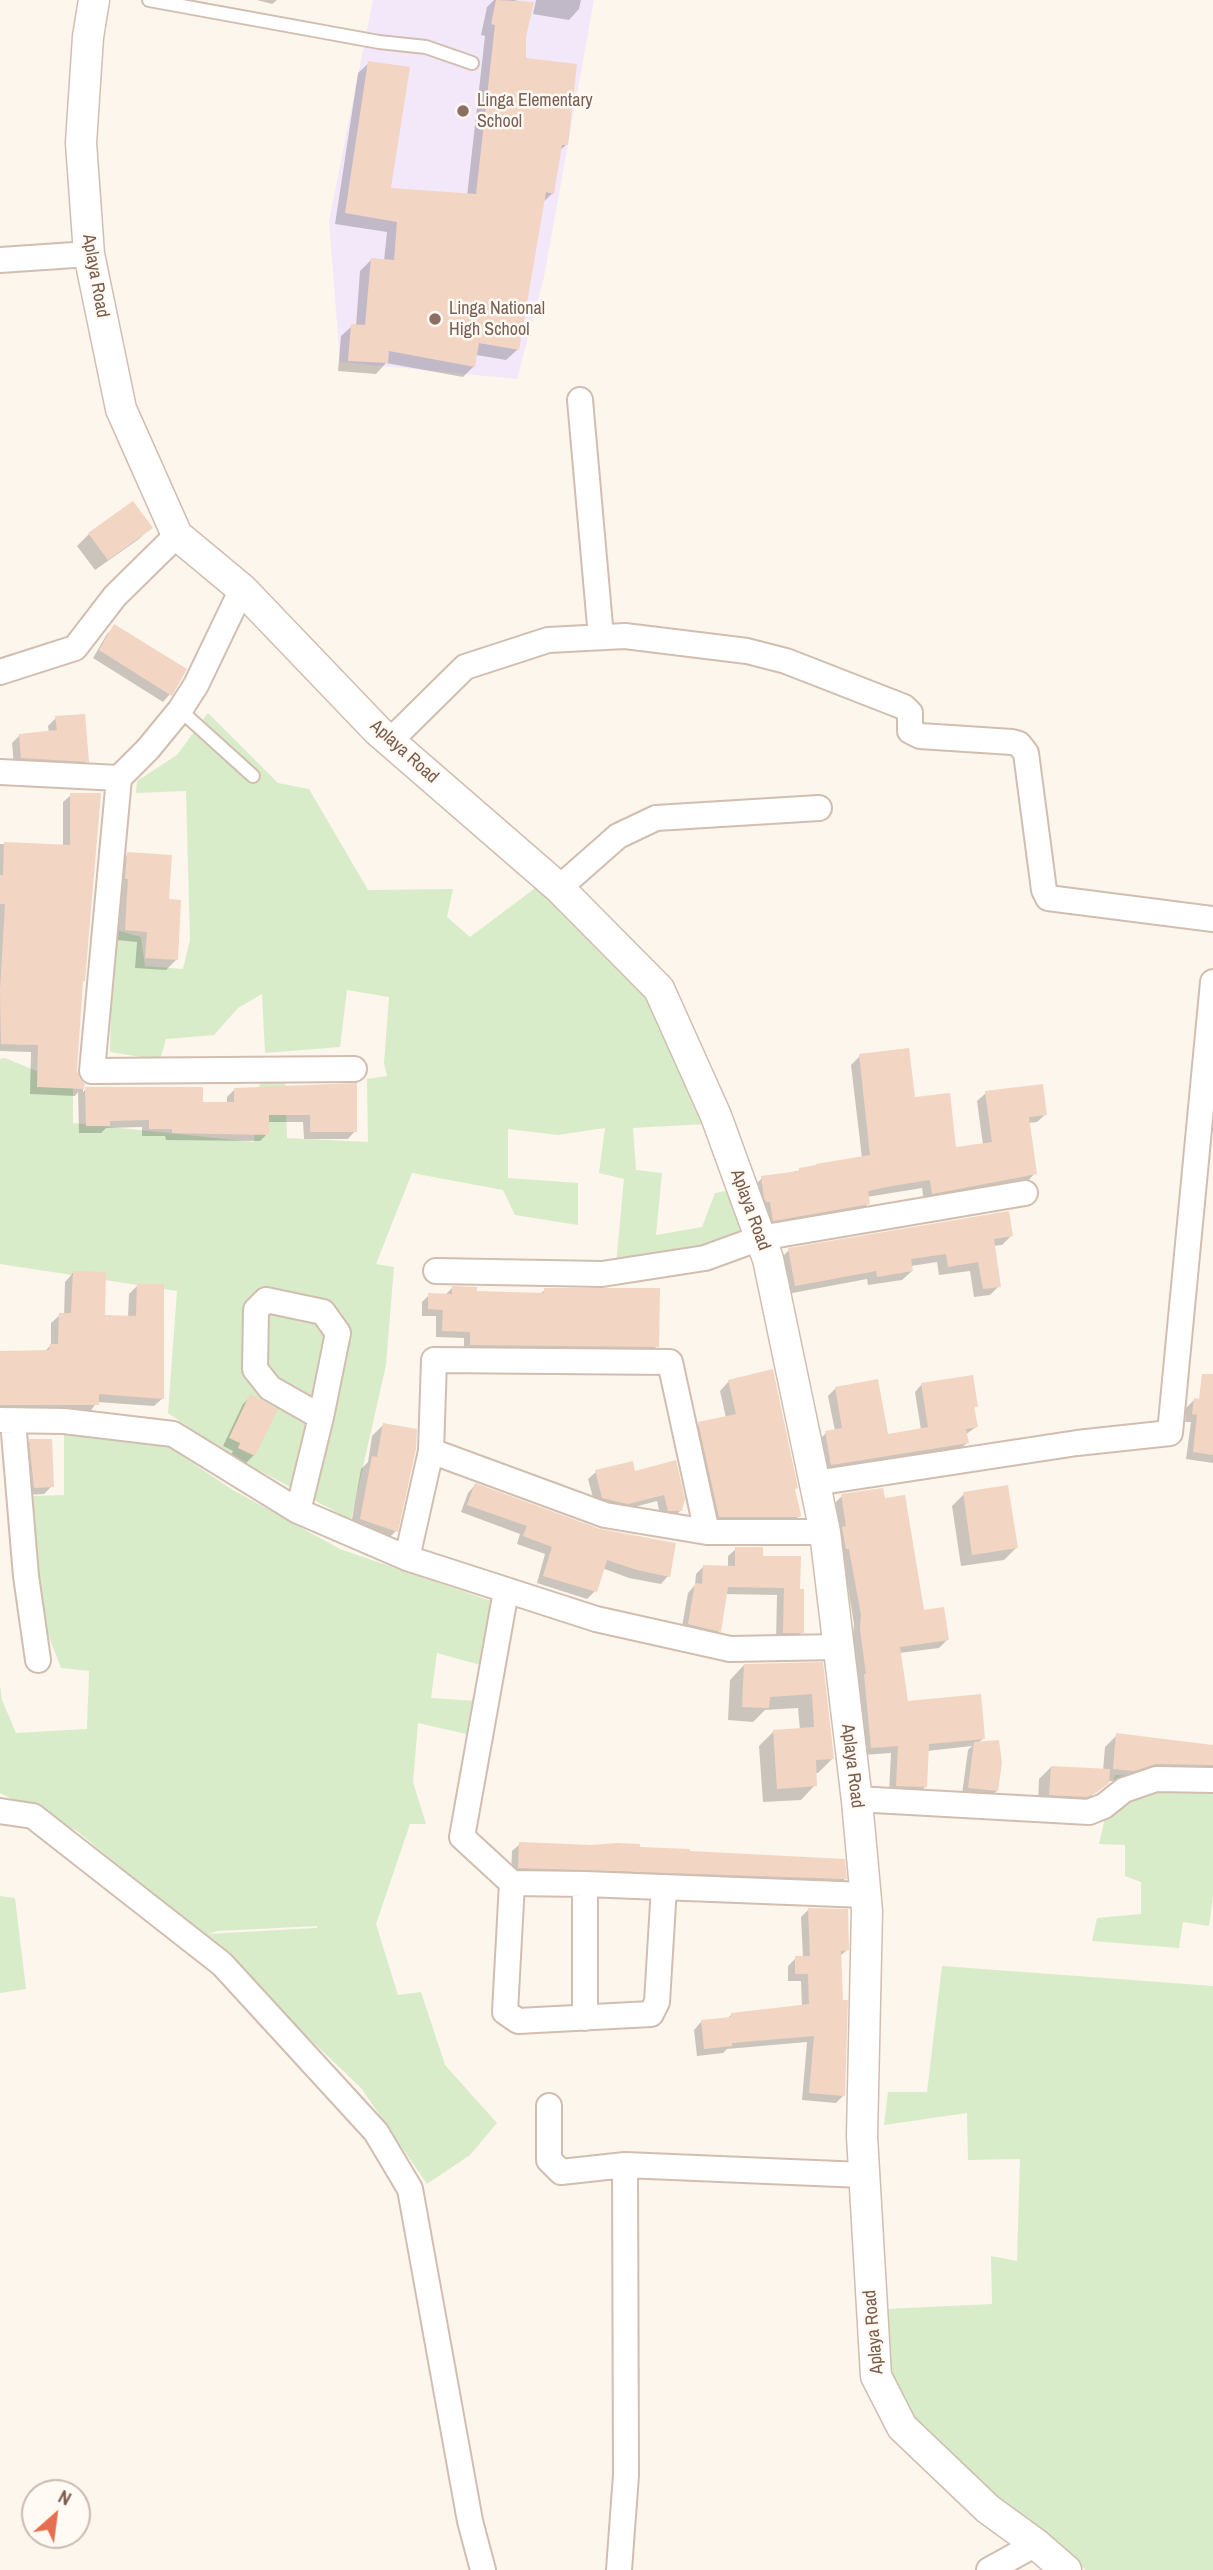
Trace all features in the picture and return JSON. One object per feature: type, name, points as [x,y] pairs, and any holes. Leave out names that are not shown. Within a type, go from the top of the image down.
[{"type":"street","name":"Aplaya Road","points":[[94,0],[88,37],[80,144],[89,254],[121,409],[177,535],[242,589],[390,741],[559,888],[659,989],[716,1116],[768,1259],[825,1532],[867,1911],[862,2175],[876,2376],[902,2427],[988,2509],[1066,2570]]},
{"type":"street","points":[[0,260],[89,254]]},
{"type":"street","points":[[580,400],[601,638]]},
{"type":"street","points":[[0,672],[75,648],[115,596],[177,535]]},
{"type":"street","points":[[242,589],[196,685],[180,710],[148,749],[119,778],[92,1072],[355,1069]]},
{"type":"street","points":[[390,741],[466,667],[548,640],[625,636],[747,651],[786,661],[904,707],[910,713],[910,731],[920,736],[1012,741],[1019,744],[1026,753],[1048,898],[1213,919]]},
{"type":"street","points":[[0,772],[119,778]]},
{"type":"street","points":[[559,888],[618,836],[656,818],[819,808]]},
{"type":"street","points":[[815,1483],[1077,1443],[1170,1433],[1213,982]]},
{"type":"street","points":[[436,1271],[602,1274],[705,1258],[761,1238],[1025,1193]]},
{"type":"street","points":[[298,1511],[321,1417],[338,1333],[323,1312],[266,1300],[256,1310],[255,1370],[270,1388],[321,1417]]},
{"type":"street","points":[[407,1558],[431,1451],[434,1360],[670,1362],[707,1532]]},
{"type":"street","points":[[38,1660],[7,1420],[64,1421],[173,1434],[298,1511],[407,1558],[596,1619],[730,1649],[838,1647]]},
{"type":"street","points":[[431,1451],[605,1515],[707,1532],[825,1532]]},
{"type":"street","points":[[506,1591],[462,1837],[512,1884],[585,1884],[865,1895]]},
{"type":"street","points":[[856,1799],[1089,1812],[1104,1806],[1124,1790],[1156,1779],[1213,1780]]},
{"type":"street","points":[[0,1811],[33,1816],[222,1964],[376,2132],[410,2189],[470,2521],[483,2570]]},
{"type":"street","points":[[512,1884],[505,2012],[518,2021],[651,2014],[657,2002],[664,1887]]},
{"type":"street","points":[[585,1884],[586,2018]]},
{"type":"street","points":[[549,2106],[549,2160],[561,2172],[625,2165],[862,2175]]},
{"type":"street","points":[[619,2570],[626,2474],[625,2165]]},
{"type":"street","points":[[989,2570],[1036,2544]]},
{"type":"lane","points":[[149,0],[379,42],[426,47],[472,63]]},
{"type":"lane","points":[[180,710],[253,776]]},
{"type":"shaded area","name":"Linga Elementary School","points":[[373,0],[594,0],[544,277],[517,379],[340,362],[329,221]]},
{"type":"green space","points":[[208,713],[278,783],[309,789],[368,890],[453,889],[447,917],[470,937],[542,883],[647,989],[707,1124],[633,1128],[636,1170],[662,1173],[656,1235],[702,1227],[715,1193],[731,1190],[749,1231],[710,1249],[616,1265],[624,1179],[599,1173],[605,1128],[558,1135],[508,1129],[508,1178],[578,1183],[578,1225],[515,1215],[503,1190],[412,1173],[376,1264],[394,1267],[386,1365],[351,1520],[227,1453],[168,1413],[177,1291],[0,1264],[0,1059],[5,1058],[73,1086],[73,1123],[254,1142],[260,1079],[285,1077],[287,1138],[368,1142],[367,1079],[387,1076],[384,1063],[389,997],[347,990],[340,1047],[265,1053],[262,994],[238,1008],[214,1035],[166,1039],[160,1060],[110,1052],[113,929],[141,937],[145,966],[183,969],[190,940],[186,791],[136,793],[137,781],[177,755]]},
{"type":"green space","points":[[64,1431],[167,1446],[233,1490],[340,1549],[497,1603],[484,1666],[437,1653],[431,1698],[476,1701],[466,1734],[418,1723],[413,1782],[426,1824],[410,1824],[376,1924],[398,1995],[421,1992],[445,2065],[497,2123],[470,2155],[427,2184],[361,2088],[201,1935],[77,1831],[0,1793],[0,1685],[2,1700],[16,1733],[87,1729],[89,1671],[61,1668],[42,1619],[30,1496],[64,1495]],"holes":[[[317,1928],[207,1934],[218,1931]]]},
{"type":"green space","points":[[1115,1775],[1213,1776],[1213,1896],[1209,1926],[1183,1922],[1179,1948],[1092,1941],[1097,1918],[1141,1914],[1141,1882],[1125,1876],[1125,1845],[1099,1844]]},
{"type":"green space","points":[[0,1896],[15,1898],[26,1989],[0,1993]]},
{"type":"green space","points":[[942,1966],[1213,1986],[1213,2570],[1086,2570],[1042,2538],[914,2426],[895,2392],[884,2309],[992,2304],[991,2256],[1017,2261],[1020,2159],[968,2160],[967,2113],[884,2125],[888,2092],[927,2092]]},
{"type":"building","points":[[496,0],[534,2],[526,37],[526,58],[577,64],[568,145],[562,145],[554,194],[546,192],[519,350],[479,343],[475,367],[389,351],[388,363],[348,361],[351,324],[365,325],[371,258],[394,260],[397,222],[345,213],[368,61],[410,67],[391,188],[476,194],[495,25],[491,24]]},
{"type":"building","points":[[133,501],[153,528],[108,560],[88,533]]},
{"type":"building","points":[[114,624],[187,669],[172,696],[99,650]]},
{"type":"building","points":[[85,714],[89,762],[21,758],[19,734],[57,730],[55,716]]},
{"type":"building","points":[[70,793],[101,793],[77,1070],[79,1078],[85,1084],[84,1089],[37,1087],[38,1045],[1,1044],[0,990],[5,904],[0,904],[0,875],[3,875],[4,842],[70,845]]},
{"type":"building","points":[[127,852],[172,855],[169,899],[181,900],[178,960],[145,958],[147,932],[125,930]]},
{"type":"building","points":[[909,1048],[915,1097],[950,1093],[956,1147],[992,1142],[985,1091],[1043,1084],[1047,1115],[1029,1117],[1037,1174],[932,1194],[930,1180],[892,1186],[868,1191],[870,1204],[773,1221],[770,1202],[766,1202],[764,1198],[761,1176],[799,1171],[799,1168],[816,1164],[870,1155],[859,1054]]},
{"type":"building","points":[[357,1083],[357,1132],[310,1132],[310,1115],[269,1115],[269,1135],[172,1133],[172,1129],[149,1129],[149,1120],[110,1121],[110,1126],[86,1126],[85,1087],[203,1087],[203,1102],[234,1102],[234,1088]]},
{"type":"building","points":[[1009,1211],[1013,1236],[994,1239],[1001,1287],[983,1289],[978,1262],[948,1267],[946,1254],[911,1259],[913,1271],[877,1277],[876,1271],[795,1286],[788,1248]]},
{"type":"building","points":[[73,1271],[106,1272],[105,1315],[136,1316],[137,1284],[164,1284],[164,1399],[99,1394],[99,1405],[0,1405],[0,1351],[49,1350],[50,1344],[58,1344],[59,1313],[71,1313]]},
{"type":"building","points":[[452,1286],[477,1287],[477,1291],[544,1293],[544,1288],[660,1288],[659,1347],[470,1345],[470,1332],[442,1331],[443,1310],[428,1309],[428,1293],[452,1294]]},
{"type":"building","points":[[773,1369],[798,1488],[795,1489],[801,1515],[719,1517],[698,1422],[736,1414],[728,1380]]},
{"type":"building","points":[[1202,1374],[1213,1374],[1213,1455],[1193,1452],[1197,1415],[1192,1414],[1194,1398],[1199,1399]]},
{"type":"building","points":[[973,1375],[978,1427],[966,1429],[969,1443],[831,1465],[825,1431],[842,1428],[835,1387],[878,1379],[888,1434],[928,1427],[921,1383]]},
{"type":"building","points":[[250,1394],[278,1409],[255,1456],[238,1448],[240,1443],[229,1438]]},
{"type":"building","points":[[383,1423],[417,1429],[416,1449],[398,1532],[360,1519],[372,1456],[377,1457]]},
{"type":"building","points":[[29,1439],[52,1439],[54,1487],[34,1488]]},
{"type":"building","points":[[676,1460],[685,1499],[682,1511],[668,1511],[664,1495],[628,1504],[602,1498],[595,1470],[633,1461],[635,1471]]},
{"type":"building","points":[[475,1483],[600,1529],[676,1543],[670,1577],[607,1560],[597,1592],[543,1576],[552,1547],[523,1536],[527,1526],[467,1505]]},
{"type":"building","points":[[1008,1485],[1018,1548],[972,1555],[963,1492]]},
{"type":"building","points":[[883,1488],[885,1498],[905,1495],[924,1610],[944,1607],[949,1640],[900,1647],[908,1701],[981,1694],[985,1739],[929,1744],[927,1787],[896,1786],[898,1746],[871,1748],[861,1615],[849,1549],[846,1549],[842,1527],[846,1526],[841,1494]]},
{"type":"building","points":[[735,1547],[763,1547],[763,1556],[801,1556],[800,1589],[804,1589],[804,1633],[783,1633],[784,1588],[728,1587],[721,1632],[688,1624],[695,1583],[702,1584],[703,1565],[735,1566]]},
{"type":"building","points":[[823,1662],[834,1759],[816,1760],[817,1786],[777,1789],[773,1730],[814,1727],[812,1694],[770,1697],[769,1708],[742,1707],[744,1664]]},
{"type":"building","points":[[1116,1733],[1213,1745],[1213,1765],[1156,1764],[1134,1771],[1113,1769]]},
{"type":"building","points":[[999,1740],[1002,1763],[998,1791],[968,1788],[974,1742]]},
{"type":"building","points":[[1051,1766],[1110,1769],[1109,1783],[1087,1797],[1049,1795]]},
{"type":"building","points":[[519,1842],[640,1844],[640,1847],[690,1851],[845,1859],[847,1879],[518,1868]]},
{"type":"building","points":[[808,1908],[848,1909],[849,1950],[841,1951],[843,2000],[848,2000],[845,2096],[809,2093],[814,2036],[732,2043],[732,2046],[704,2049],[701,2020],[731,2017],[731,2013],[809,2004],[808,1974],[795,1974],[795,1956],[810,1956]]},
{"type":"place","name":"Linga Elementary School","points":[[463,111]]},
{"type":"place","name":"Linga National High School","points":[[435,319]]}]
